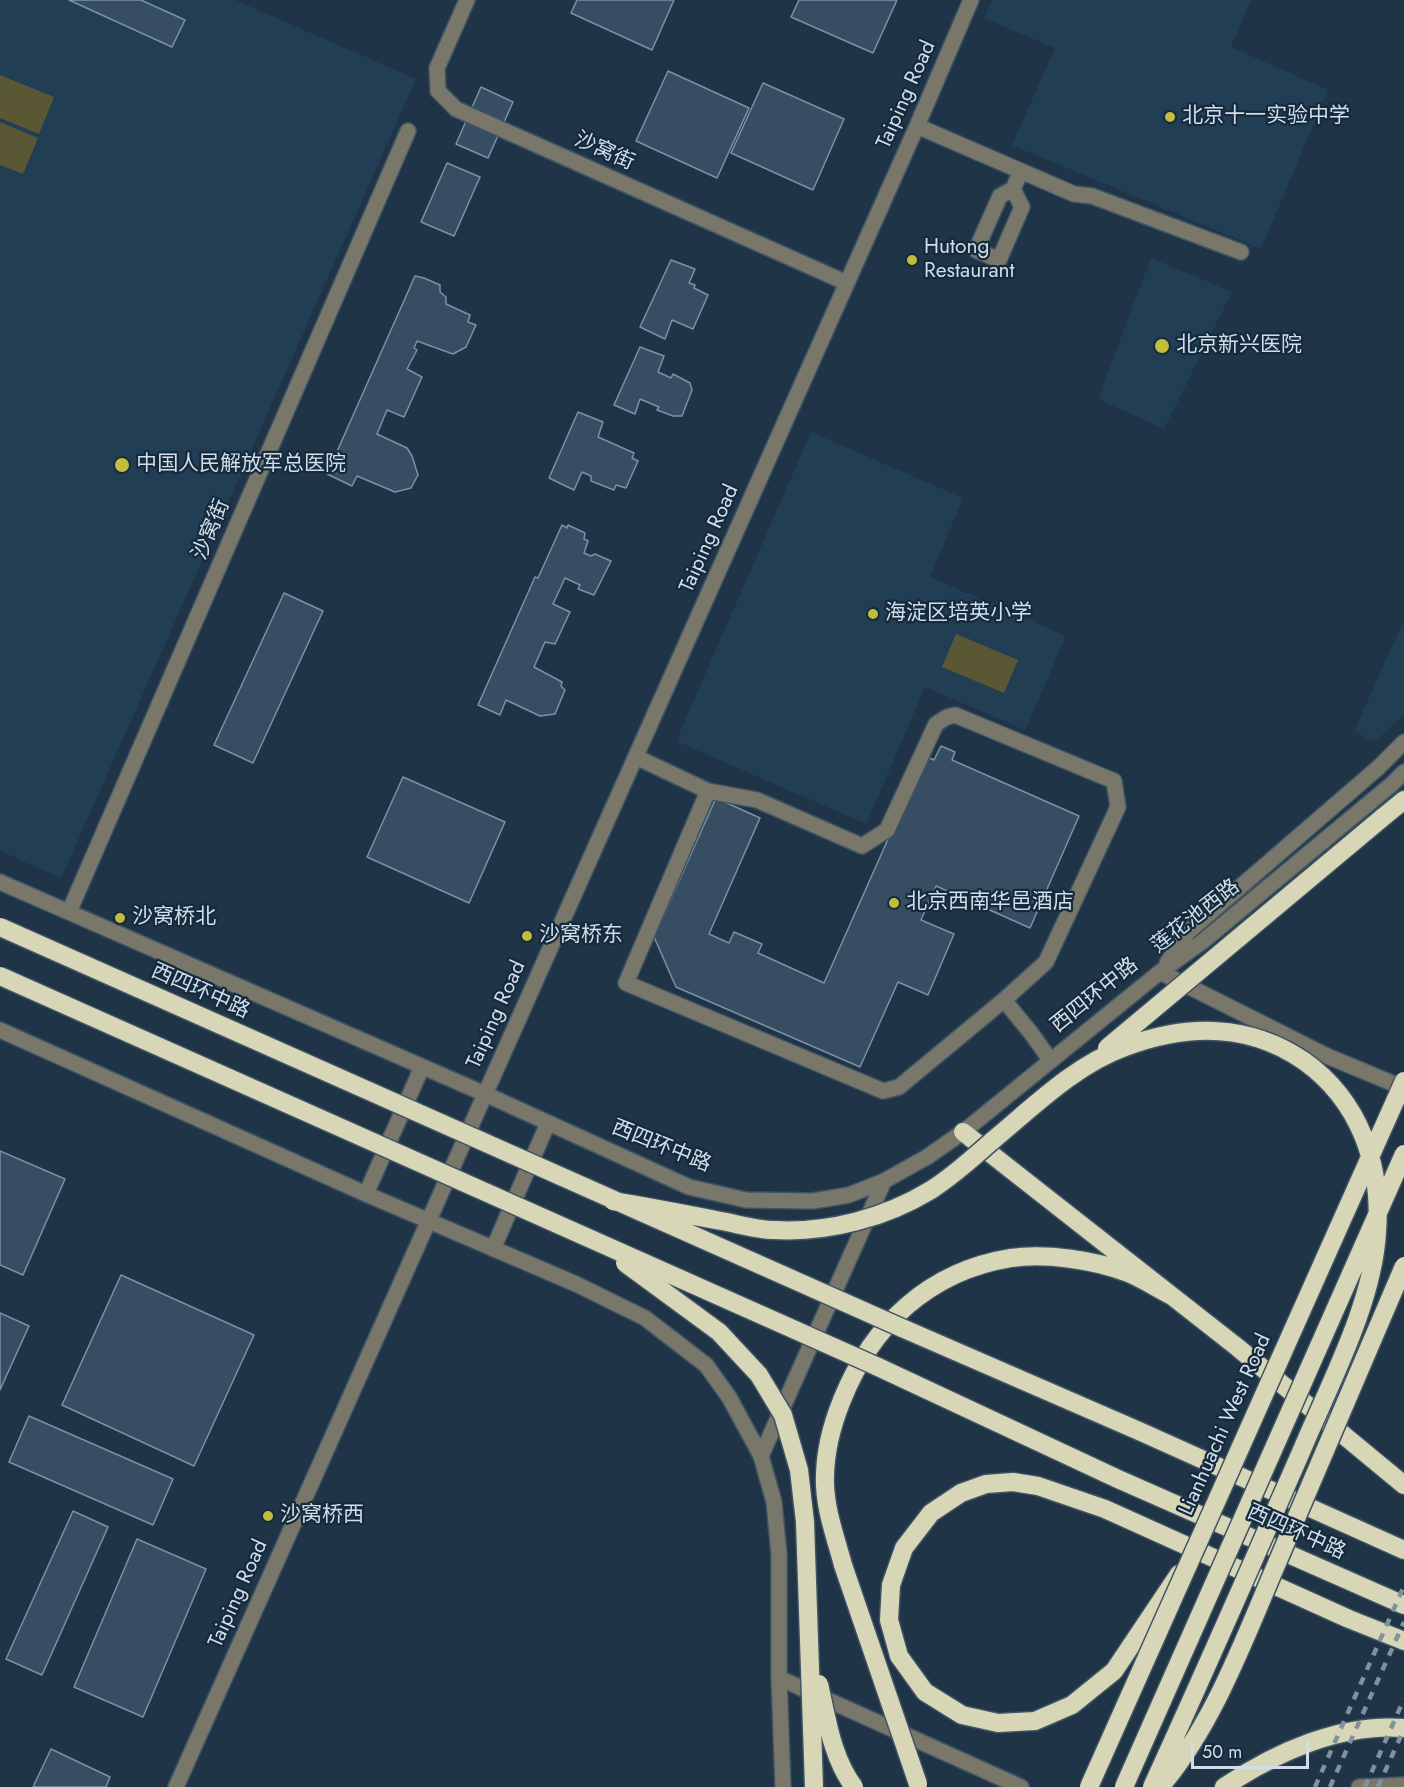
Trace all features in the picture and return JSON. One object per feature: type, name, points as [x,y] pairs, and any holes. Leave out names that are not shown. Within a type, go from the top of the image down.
[{"type":"highway","points":[[613,1201],[770,1230],[810,1231],[894,1209],[931,1189],[1085,1067],[1404,801]]},
{"type":"highway","name":"西四环中路","points":[[0,927],[613,1201],[1139,1431],[1404,1550]]},
{"type":"highway","points":[[0,976],[597,1242],[719,1332],[759,1375],[783,1416],[799,1470],[805,1522],[814,1787]]},
{"type":"highway","points":[[1085,1067],[1123,1047],[1159,1036],[1193,1030],[1230,1031],[1265,1040],[1292,1053],[1320,1073],[1342,1096],[1360,1125],[1372,1157],[1378,1196],[1377,1234],[1370,1281],[1346,1348],[1152,1787]]},
{"type":"highway","name":"Lianhuachi West Road","points":[[1089,1787],[1404,1081]]},
{"type":"highway","points":[[963,1132],[1237,1347],[1404,1485]]},
{"type":"highway","points":[[1124,1787],[1404,1154]]},
{"type":"highway","name":"西四环中路","points":[[597,1242],[876,1366],[1169,1502],[1404,1605]]},
{"type":"highway","points":[[918,1785],[843,1565],[831,1523],[825,1485],[827,1447],[837,1411],[852,1375],[873,1340],[899,1311],[931,1287],[970,1268],[1012,1258],[1053,1257],[1093,1263],[1128,1274],[1172,1296]]},
{"type":"highway","points":[[1160,1787],[1175,1769],[1204,1724],[1239,1652],[1404,1266]]},
{"type":"highway","points":[[1195,1550],[1114,1671],[1071,1705],[1035,1721],[998,1724],[962,1715],[925,1692],[899,1656],[889,1620],[891,1585],[904,1548],[931,1513],[961,1492],[986,1484],[1013,1482],[1038,1486],[1105,1509],[1349,1619],[1404,1641]]},
{"type":"highway","points":[[810,1639],[831,1738],[854,1787]]},
{"type":"highway","points":[[1224,1787],[1287,1752],[1344,1732],[1404,1728]]},
{"type":"street","name":"沙窝街","points":[[467,0],[437,68],[438,91],[456,109],[847,283]]},
{"type":"street","name":"Taiping Road","points":[[176,1787],[917,126],[971,0]]},
{"type":"street","points":[[917,126],[1074,194],[1092,196],[1241,252]]},
{"type":"street","name":"沙窝街","points":[[69,912],[408,131]]},
{"type":"street","points":[[1013,189],[1021,171]]},
{"type":"street","points":[[636,757],[708,791],[757,800],[862,846],[887,830],[936,724],[947,717],[955,716],[1114,781],[1118,807],[1046,962],[899,1087],[884,1091],[627,983],[708,791]]},
{"type":"street","name":"莲花池西路","points":[[1160,972],[1188,932],[1379,767],[1404,742]]},
{"type":"street","name":"莲花池西路","points":[[1160,972],[1202,942],[1404,772]]},
{"type":"street","name":"西四环中路","points":[[0,882],[422,1066],[689,1187],[746,1200],[813,1201],[849,1195],[885,1181],[927,1157],[963,1132],[1160,972],[1327,1056],[1404,1088]]},
{"type":"street","points":[[1004,1000],[1051,1061]]},
{"type":"street","points":[[0,1030],[366,1194],[576,1284],[645,1318],[706,1365],[729,1396],[761,1456],[774,1502],[779,1554],[779,1677],[783,1787]]},
{"type":"street","points":[[366,1194],[422,1066]]},
{"type":"street","points":[[493,1249],[548,1123]]},
{"type":"street","points":[[761,1456],[885,1181]]},
{"type":"street","points":[[779,1677],[1021,1787]]},
{"type":"street","points":[[1359,1787],[1404,1785]]},
{"type":"shaded area","name":"中国人民解放军总医院","points":[[0,0],[235,0],[416,79],[61,878],[0,851]]},
{"type":"shaded area","name":"北京十一实验中学","points":[[992,0],[1251,0],[1231,47],[1328,90],[1261,249],[1012,145],[1055,48],[984,18]]},
{"type":"shaded area","points":[[0,75],[54,97],[39,134],[0,118]]},
{"type":"shaded area","points":[[0,122],[38,138],[23,174],[0,165]]},
{"type":"shaded area","name":"北京新兴医院","points":[[1151,258],[1232,292],[1164,429],[1098,399]]},
{"type":"shaded area","name":"海淀区培英小学","points":[[811,432],[963,498],[930,577],[1066,636],[1025,730],[925,687],[866,824],[676,741]]},
{"type":"shaded area","points":[[1404,620],[1404,715],[1374,742],[1354,731]]},
{"type":"shaded area","points":[[956,634],[1018,660],[1004,693],[942,667]]},
{"type":"building","points":[[69,0],[141,0],[185,20],[172,47]]},
{"type":"building","points":[[577,0],[674,0],[652,50],[571,13]]},
{"type":"building","points":[[799,0],[897,0],[873,53],[791,17]]},
{"type":"building","points":[[668,71],[749,108],[717,178],[636,141]]},
{"type":"building","points":[[763,83],[844,119],[813,190],[731,153]]},
{"type":"building","points":[[481,87],[513,102],[488,158],[456,144]]},
{"type":"building","points":[[447,163],[480,177],[454,236],[421,222]]},
{"type":"building","points":[[671,260],[695,269],[689,283],[708,295],[693,329],[672,320],[665,339],[640,327]]},
{"type":"building","points":[[415,276],[440,285],[440,292],[446,297],[446,304],[470,315],[468,322],[476,325],[466,347],[453,354],[417,341],[414,348],[417,350],[407,369],[422,377],[404,417],[387,410],[377,434],[407,448],[418,475],[411,488],[395,492],[357,476],[352,486],[327,474]]},
{"type":"building","points":[[640,347],[664,356],[658,372],[671,378],[673,374],[690,383],[692,390],[682,416],[673,416],[657,410],[659,407],[640,399],[635,414],[614,405]]},
{"type":"building","points":[[578,412],[603,422],[598,437],[634,453],[632,458],[638,461],[626,488],[616,485],[614,490],[591,481],[591,476],[582,472],[574,490],[549,478]]},
{"type":"building","points":[[562,525],[567,528],[568,525],[585,533],[584,539],[588,541],[584,553],[591,556],[595,554],[611,561],[594,595],[578,589],[580,585],[565,578],[553,604],[570,612],[555,644],[545,642],[534,667],[562,682],[561,686],[565,690],[555,714],[540,716],[506,700],[500,715],[478,705],[535,577],[538,578]]},
{"type":"building","points":[[284,593],[323,611],[253,763],[214,745]]},
{"type":"building","name":"北京西南华邑酒店","points":[[941,746],[955,752],[952,760],[1079,816],[1030,928],[936,886],[921,920],[954,934],[928,995],[898,982],[860,1067],[676,987],[654,937],[716,798],[760,818],[709,934],[729,943],[734,932],[762,944],[758,953],[824,983],[925,756],[934,760]]},
{"type":"building","points":[[403,777],[505,822],[469,903],[367,857]]},
{"type":"building","points":[[0,1151],[65,1179],[23,1275],[0,1265]]},
{"type":"building","points":[[121,1275],[254,1335],[194,1466],[62,1405]]},
{"type":"building","points":[[0,1313],[29,1326],[0,1390]]},
{"type":"building","points":[[29,1416],[173,1479],[153,1525],[9,1462]]},
{"type":"building","points":[[73,1511],[108,1527],[42,1675],[6,1659]]},
{"type":"building","points":[[137,1539],[206,1569],[143,1717],[74,1687]]},
{"type":"building","points":[[51,1749],[110,1777],[106,1787],[33,1787]]},
{"type":"railway","points":[[1315,1787],[1404,1586]]},
{"type":"railway","points":[[1330,1787],[1404,1622]]},
{"type":"railway","points":[[1365,1787],[1404,1699]]},
{"type":"railway","points":[[1378,1787],[1404,1729]]},
{"type":"place","name":"北京十一实验中学","points":[[1170,117]]},
{"type":"place","name":"Hutong Restaurant","points":[[912,260]]},
{"type":"place","name":"北京新兴医院","points":[[1162,346]]},
{"type":"place","name":"中国人民解放军总医院","points":[[122,465]]},
{"type":"place","name":"海淀区培英小学","points":[[873,614]]},
{"type":"place","name":"北京西南华邑酒店","points":[[894,903]]},
{"type":"place","name":"沙窝桥北","points":[[120,918]]},
{"type":"place","name":"沙窝桥东","points":[[527,936]]},
{"type":"place","name":"沙窝桥西","points":[[268,1516]]}]
